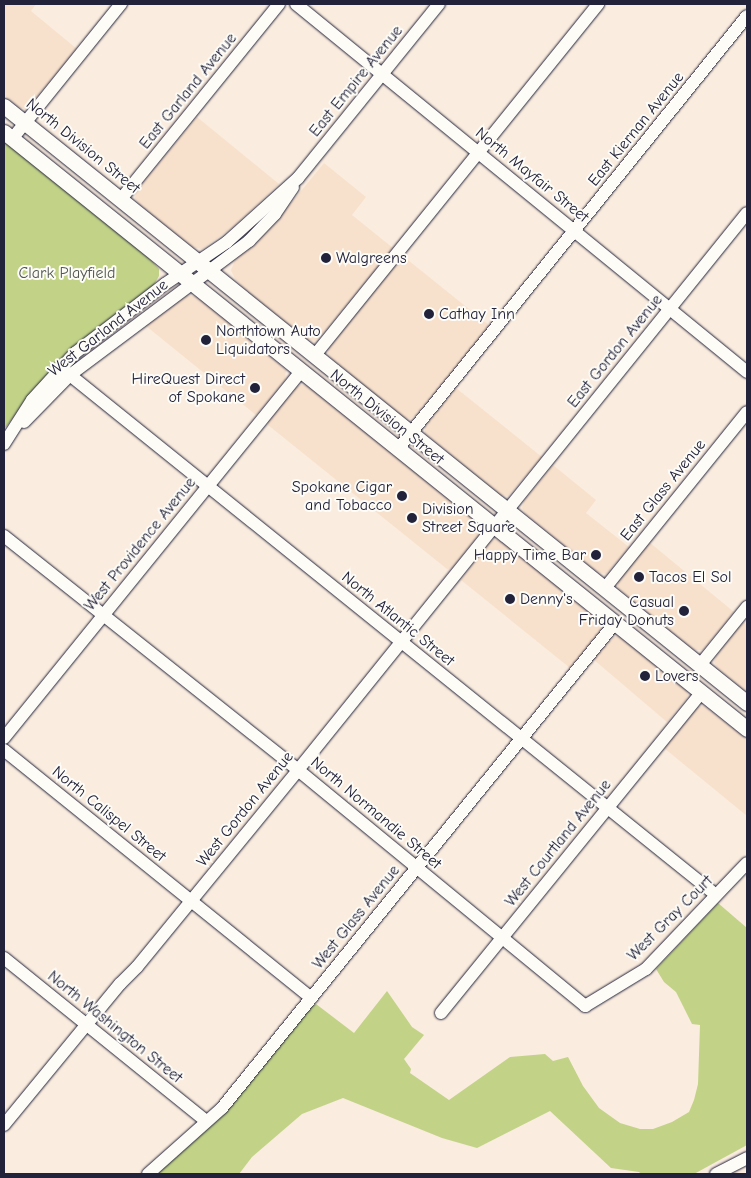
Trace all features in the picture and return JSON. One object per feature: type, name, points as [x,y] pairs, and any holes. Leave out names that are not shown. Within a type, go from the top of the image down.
[{"type":"main road","name":"North Division Street","points":[[4,106],[508,509],[747,703]]},
{"type":"main road","name":"North Division Street","points":[[8,135],[747,730]]},
{"type":"main road","points":[[550,570],[563,570],[594,594],[605,588]]},
{"type":"main road","points":[[615,623],[621,619],[629,621],[672,655],[680,649]]},
{"type":"street","points":[[8,135],[25,123],[121,4]]},
{"type":"street","name":"East Garland Avenue","points":[[121,199],[279,4]]},
{"type":"street","name":"North Mayfair Street","points":[[296,4],[747,372]]},
{"type":"street","name":"East Empire Avenue","points":[[204,266],[298,178],[439,4]]},
{"type":"street","points":[[315,355],[598,4]]},
{"type":"street","name":"East Kiernan Avenue","points":[[398,449],[747,16]]},
{"type":"street","name":"East Gordon Avenue","points":[[508,509],[747,213]]},
{"type":"street","name":"West Garland Avenue","points":[[7,440],[32,400],[65,371],[97,336],[180,274],[204,266]]},
{"type":"street","name":"West Garland Avenue","points":[[65,371],[193,284],[204,266]]},
{"type":"street","name":"North Atlantic Street","points":[[65,371],[716,895]]},
{"type":"street","name":"West Providence Avenue","points":[[4,738],[301,371]]},
{"type":"street","name":"East Glass Avenue","points":[[605,588],[747,412]]},
{"type":"street","name":"West Gordon Avenue","points":[[4,1125],[86,1024],[137,967],[191,901],[508,509]]},
{"type":"street","name":"North Normandie Street","points":[[4,536],[298,770],[585,1006]]},
{"type":"street","points":[[700,665],[747,607]]},
{"type":"street","name":"West Glass Avenue","points":[[148,1174],[222,1108],[615,623]]},
{"type":"street","name":"West Courtland Avenue","points":[[441,1013],[701,693]]},
{"type":"street","name":"North Calispel Street","points":[[4,750],[311,998]]},
{"type":"street","name":"West Gray Court","points":[[585,1006],[646,969],[747,863]]},
{"type":"street","name":"North Washington Street","points":[[4,958],[206,1121]]},
{"type":"street","points":[[716,1174],[747,1158]]},
{"type":"shaded area","points":[[4,4],[36,4],[31,11],[77,49],[26,109],[18,107],[4,95]]},
{"type":"shaded area","points":[[197,117],[279,184],[233,227],[202,249],[192,247],[139,204],[135,198],[137,190]]},
{"type":"shaded area","points":[[324,163],[366,197],[352,215],[393,248],[321,336],[314,341],[307,339],[247,291],[235,279],[231,270],[236,258],[278,219]]},
{"type":"shaded area","points":[[403,256],[490,326],[417,414],[410,419],[403,417],[331,358],[328,353],[329,347]]},
{"type":"shaded area","points":[[187,295],[198,297],[286,370],[285,380],[256,415],[146,326]]},
{"type":"shaded area","points":[[301,385],[308,386],[480,525],[480,533],[452,568],[447,569],[268,425],[268,422],[296,387]]},
{"type":"shaded area","points":[[456,388],[542,457],[508,496],[501,495],[425,433],[425,426]]},
{"type":"shaded area","points":[[553,465],[596,500],[586,513],[629,547],[606,574],[597,572],[526,514],[522,508],[524,501]]},
{"type":"shaded area","points":[[494,539],[503,542],[600,621],[601,631],[570,668],[461,580],[489,542]]},
{"type":"shaded area","points":[[649,542],[734,612],[703,650],[694,650],[618,588],[618,581]]},
{"type":"shaded area","points":[[743,622],[747,625],[747,693],[718,668],[714,662],[717,655]]},
{"type":"shaded area","points":[[615,636],[622,638],[685,688],[688,695],[686,699],[667,722],[593,659]]},
{"type":"shaded area","points":[[704,706],[747,739],[747,816],[664,748],[697,707]]},
{"type":"green space","name":"Clark Playfield","points":[[4,141],[147,256],[159,269],[159,276],[152,288],[45,379],[4,429]]},
{"type":"green space","points":[[718,903],[747,928],[747,1145],[694,1174],[641,1174],[639,1172],[611,1168],[550,1111],[477,1148],[442,1138],[343,1098],[302,1114],[252,1157],[239,1174],[156,1174],[309,1008],[316,1004],[354,1033],[387,991],[412,1027],[424,1035],[404,1059],[411,1069],[410,1073],[449,1100],[510,1057],[545,1054],[553,1061],[568,1057],[583,1086],[599,1108],[620,1123],[640,1129],[653,1129],[672,1122],[689,1112],[694,1100],[698,1084],[700,1025],[692,1024],[676,992],[664,982],[656,969]]},
{"type":"place","name":"Walgreens","points":[[326,258]]},
{"type":"place","name":"Cathay Inn","points":[[429,314]]},
{"type":"place","name":"Northtown Auto Liquidators","points":[[206,340]]},
{"type":"place","name":"HireQuest Direct of Spokane","points":[[255,388]]},
{"type":"place","name":"Spokane Cigar and Tobacco","points":[[402,496]]},
{"type":"place","name":"Division Street Square","points":[[412,518]]},
{"type":"place","name":"Happy Time Bar","points":[[596,555]]},
{"type":"place","name":"Tacos El Sol","points":[[639,577]]},
{"type":"place","name":"Denny's","points":[[510,599]]},
{"type":"place","name":"Casual Friday Donuts","points":[[684,611]]},
{"type":"place","name":"Lovers","points":[[645,676]]}]
